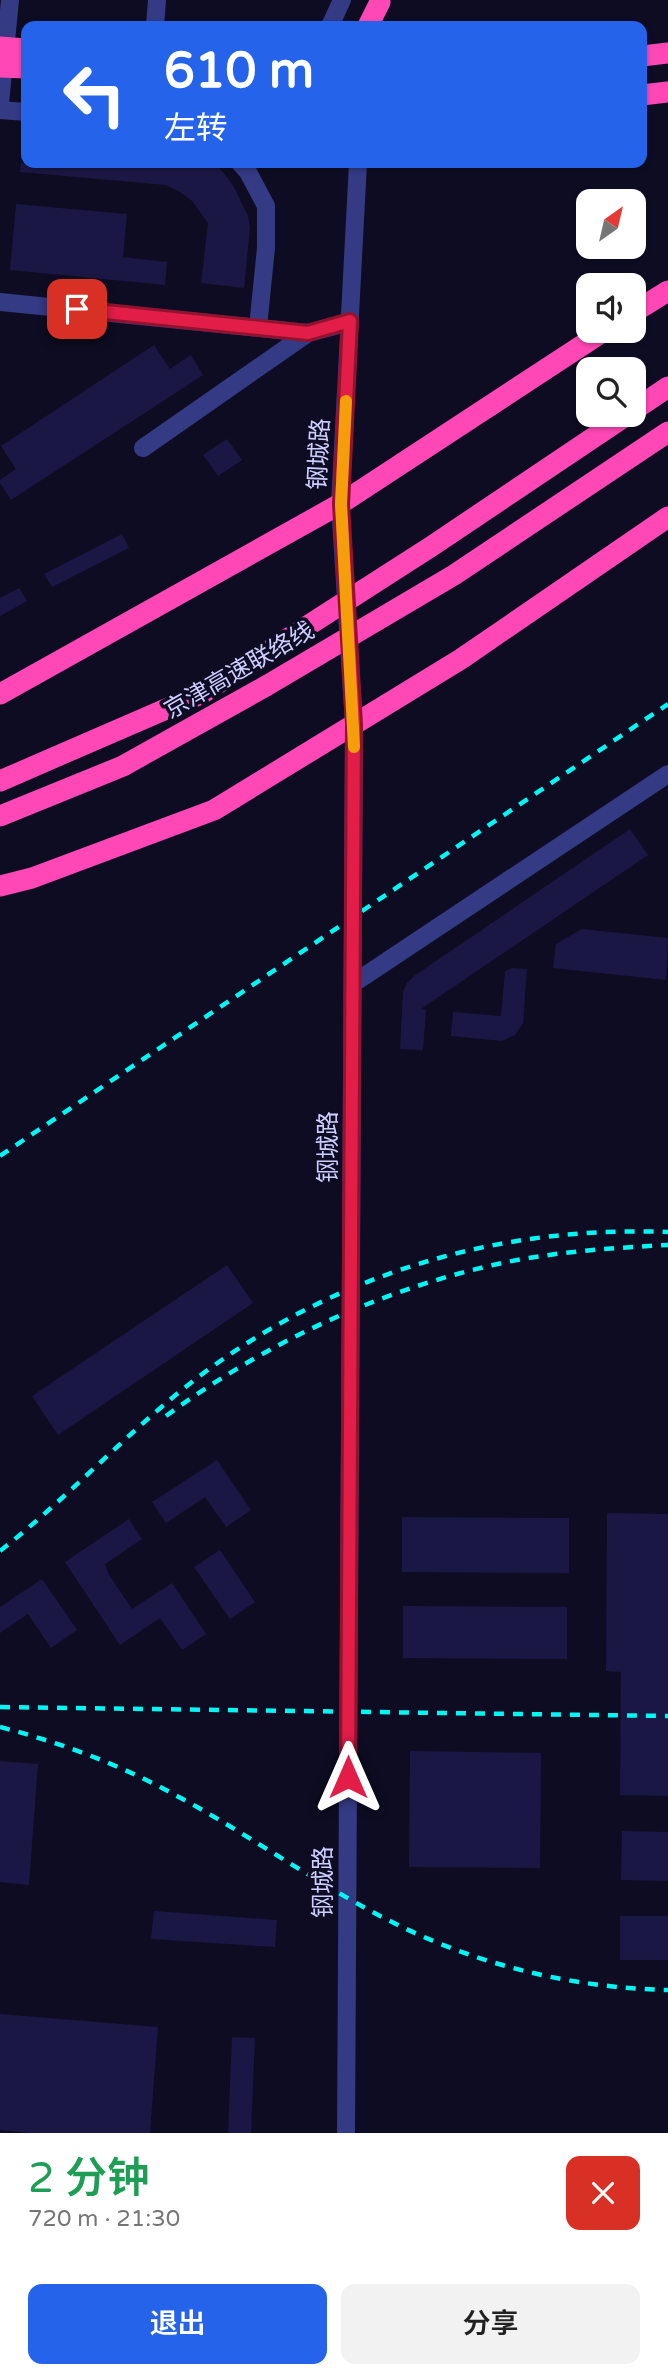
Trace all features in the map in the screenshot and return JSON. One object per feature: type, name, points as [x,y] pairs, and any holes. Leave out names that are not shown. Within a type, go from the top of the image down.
[{"type":"highway","points":[[370,21],[380,1]]},
{"type":"highway","points":[[647,55],[668,53]]},
{"type":"highway","points":[[647,94],[668,92]]},
{"type":"highway","points":[[646,305],[668,291]]},
{"type":"highway","points":[[0,694],[341,504],[586,343]]},
{"type":"highway","points":[[646,402],[668,387]]},
{"type":"highway","name":"京津高速联络线","points":[[0,781],[203,693],[609,427]]},
{"type":"highway","name":"京津高速联络线","points":[[0,816],[123,766],[266,685],[454,575],[668,432]]},
{"type":"highway","points":[[0,886],[32,878],[215,810],[461,659],[668,517]]},
{"type":"street","points":[[0,104],[7,55],[10,0]]},
{"type":"street","points":[[155,21],[157,0]]},
{"type":"street","points":[[332,21],[343,0]]},
{"type":"street","points":[[343,0],[343,21]]},
{"type":"street","points":[[380,1],[380,21]]},
{"type":"street","points":[[0,110],[21,112]]},
{"type":"street","points":[[251,168],[266,206],[266,248],[258,327]]},
{"type":"street","name":"钢城路","points":[[346,2133],[354,724],[341,504],[358,168]]},
{"type":"street","points":[[0,302],[308,333]]},
{"type":"street","points":[[143,447],[308,333],[350,321]]},
{"type":"street","points":[[354,983],[668,774]]},
{"type":"building","points":[[21,163],[21,168],[219,168],[234,187],[248,216],[250,228],[244,288],[201,283],[208,223],[192,201],[180,192],[166,185],[20,172]]},
{"type":"building","points":[[16,204],[127,214],[123,257],[167,262],[165,285],[10,270]]},
{"type":"building","points":[[154,345],[170,369],[191,355],[203,375],[11,500],[0,480],[16,469],[1,446]]},
{"type":"building","points":[[227,439],[242,460],[218,476],[203,455]]},
{"type":"building","points":[[122,534],[129,548],[52,587],[44,574]]},
{"type":"building","points":[[19,588],[27,601],[0,616],[0,598]]},
{"type":"building","points":[[630,829],[648,855],[421,1009],[426,1010],[423,1050],[400,1049],[403,992],[414,976]]},
{"type":"building","points":[[582,929],[668,938],[666,980],[553,968],[556,944]]},
{"type":"building","points":[[512,968],[527,969],[523,1023],[515,1035],[502,1041],[451,1036],[453,1012],[501,1016],[505,971]]},
{"type":"building","points":[[227,1265],[253,1303],[58,1435],[32,1396]]},
{"type":"building","points":[[217,1460],[251,1510],[226,1527],[205,1497],[166,1523],[152,1502]]},
{"type":"building","points":[[607,1513],[668,1514],[668,1796],[620,1795],[621,1672],[606,1671]]},
{"type":"building","points":[[402,1517],[569,1518],[569,1573],[402,1572]]},
{"type":"building","points":[[129,1519],[142,1539],[105,1564],[109,1575],[132,1609],[172,1583],[206,1634],[182,1650],[160,1618],[120,1645],[65,1562]]},
{"type":"building","points":[[220,1550],[255,1602],[230,1619],[194,1567]]},
{"type":"building","points":[[42,1579],[77,1630],[51,1648],[28,1614],[0,1633],[0,1607]]},
{"type":"building","points":[[403,1606],[567,1607],[567,1659],[403,1658]]},
{"type":"building","points":[[410,1751],[541,1753],[540,1868],[409,1867]]},
{"type":"building","points":[[0,1761],[38,1764],[29,1885],[0,1882]]},
{"type":"building","points":[[622,1831],[668,1832],[668,1881],[621,1880]]},
{"type":"building","points":[[154,1911],[277,1920],[275,1947],[151,1939]]},
{"type":"building","points":[[620,1916],[668,1916],[668,1960],[620,1960]]},
{"type":"building","points":[[0,2014],[158,2027],[150,2133],[31,2133],[0,2130]]},
{"type":"building","points":[[232,2037],[255,2038],[251,2133],[228,2133]]},
{"type":"railway","points":[[0,1156],[668,704]]},
{"type":"railway","points":[[0,1551],[183,1389],[236,1350],[292,1317],[351,1289],[411,1266],[474,1249],[537,1238],[602,1232],[668,1232]]},
{"type":"railway","points":[[166,1416],[203,1390],[281,1344],[322,1324],[406,1290],[449,1276],[536,1257],[668,1245]]},
{"type":"railway","points":[[0,1707],[668,1716]]},
{"type":"railway","points":[[0,1727],[46,1740],[134,1774],[204,1811],[365,1908],[424,1937],[492,1962],[561,1979],[597,1985],[668,1990]]},
{"type":"slow traffic","points":[[346,401],[341,504],[354,747]]},
{"type":"route","points":[[77,309],[308,333],[350,321],[341,504],[354,724],[348,1777]]}]
